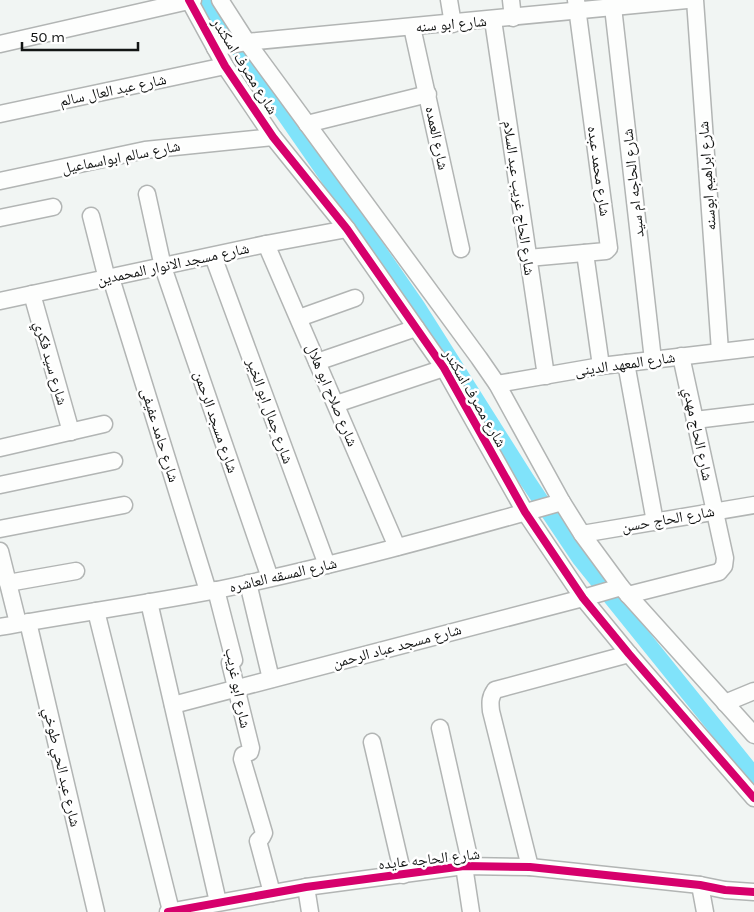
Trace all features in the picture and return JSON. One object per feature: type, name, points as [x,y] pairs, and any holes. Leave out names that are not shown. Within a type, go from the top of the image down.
[{"type":"street","name":"شارع مصرف اسكندر","points":[[191,0],[225,66],[273,137],[347,229],[444,368],[525,512],[583,598],[754,798]]},
{"type":"street","points":[[0,44],[191,0]]},
{"type":"street","name":"شارع مصرف اسكندر","points":[[220,0],[307,124],[497,384],[562,502],[582,534],[625,591],[754,735]]},
{"type":"street","points":[[449,0],[453,24]]},
{"type":"street","points":[[511,0],[513,18]]},
{"type":"street","name":"شارع ابو سنه","points":[[216,48],[248,42],[513,18],[576,6],[613,8],[637,3],[687,0]]},
{"type":"street","name":"شارع ابراهيم ابوسنه","points":[[695,0],[720,351]]},
{"type":"street","name":"شارع محمد عبده","points":[[528,258],[606,252],[610,244],[576,6]]},
{"type":"street","name":"شارع الحاجه ام سيد","points":[[613,8],[653,360]]},
{"type":"street","name":"شارع الحاج غريب عبد السلام","points":[[493,20],[546,376]]},
{"type":"street","name":"شارع العمده","points":[[412,27],[461,249]]},
{"type":"street","name":"شارع عبد العال سالم","points":[[0,114],[225,66]]},
{"type":"street","points":[[307,124],[428,94]]},
{"type":"street","name":"شارع سالم ابواسماعيل","points":[[0,181],[144,150],[273,137]]},
{"type":"street","name":"شارع مسجد الرحمن","points":[[147,194],[163,267],[270,578]]},
{"type":"street","points":[[0,218],[53,207]]},
{"type":"street","name":"شارع حامد عفيفى","points":[[91,216],[109,278],[212,591]]},
{"type":"street","name":"شارع مسجد الانوار المحمدين","points":[[0,301],[266,244],[347,229]]},
{"type":"street","name":"شارع صلاح ابو هلال","points":[[266,244],[397,547]]},
{"type":"street","points":[[584,253],[601,366]]},
{"type":"street","name":"شارع جمال ابو الخير","points":[[214,256],[327,565]]},
{"type":"street","name":"شارع سيد فكري","points":[[32,294],[70,432]]},
{"type":"street","points":[[299,318],[355,298]]},
{"type":"street","points":[[318,362],[416,328]]},
{"type":"street","name":"شارع المعهد الدينى","points":[[497,384],[601,366],[754,348]]},
{"type":"street","name":"شارع الحاج مهدي","points":[[625,591],[719,572],[722,570],[725,562],[681,356]]},
{"type":"street","points":[[626,363],[655,522]]},
{"type":"street","points":[[336,404],[444,368]]},
{"type":"street","points":[[695,420],[754,413]]},
{"type":"street","points":[[0,448],[104,424]]},
{"type":"street","points":[[0,485],[114,461]]},
{"type":"street","name":"شارع المسقه العاشره","points":[[0,627],[212,591],[248,583],[397,547],[562,502]]},
{"type":"street","points":[[0,529],[124,505]]},
{"type":"street","name":"شارع الحاج حسن","points":[[582,534],[754,505]]},
{"type":"street","name":"شارع عبد الحي طوخي","points":[[0,551],[8,583],[23,623],[96,912]]},
{"type":"street","points":[[8,583],[76,571]]},
{"type":"street","points":[[248,583],[271,679]]},
{"type":"street","name":"شارع ابو غريب","points":[[212,591],[234,660],[230,663],[251,748],[250,752],[243,755],[242,759],[264,833],[258,841],[272,893]]},
{"type":"street","name":"شارع مسجد عباد الرحمن","points":[[172,705],[583,598],[625,591]]},
{"type":"street","points":[[149,602],[218,902]]},
{"type":"street","points":[[96,611],[169,912]]},
{"type":"street","points":[[530,867],[491,711],[492,695],[495,690],[629,654]]},
{"type":"street","points":[[725,703],[754,691]]},
{"type":"street","points":[[440,728],[467,866],[471,912]]},
{"type":"street","points":[[372,742],[403,875]]},
{"type":"street","name":"شارع الحاجه عايده","points":[[169,912],[272,893],[467,866],[530,867],[754,892]]},
{"type":"street","points":[[700,885],[705,912]]},
{"type":"street","points":[[306,888],[310,912]]},
{"type":"waterway","points":[[205,0],[417,306],[527,480],[580,559],[754,775]]},
{"type":"cycle path","points":[[189,0],[225,66],[273,137],[347,229],[444,368],[525,512],[583,598],[754,798]]},
{"type":"cycle path","points":[[168,912],[306,887],[464,866],[530,867],[754,892]]}]
